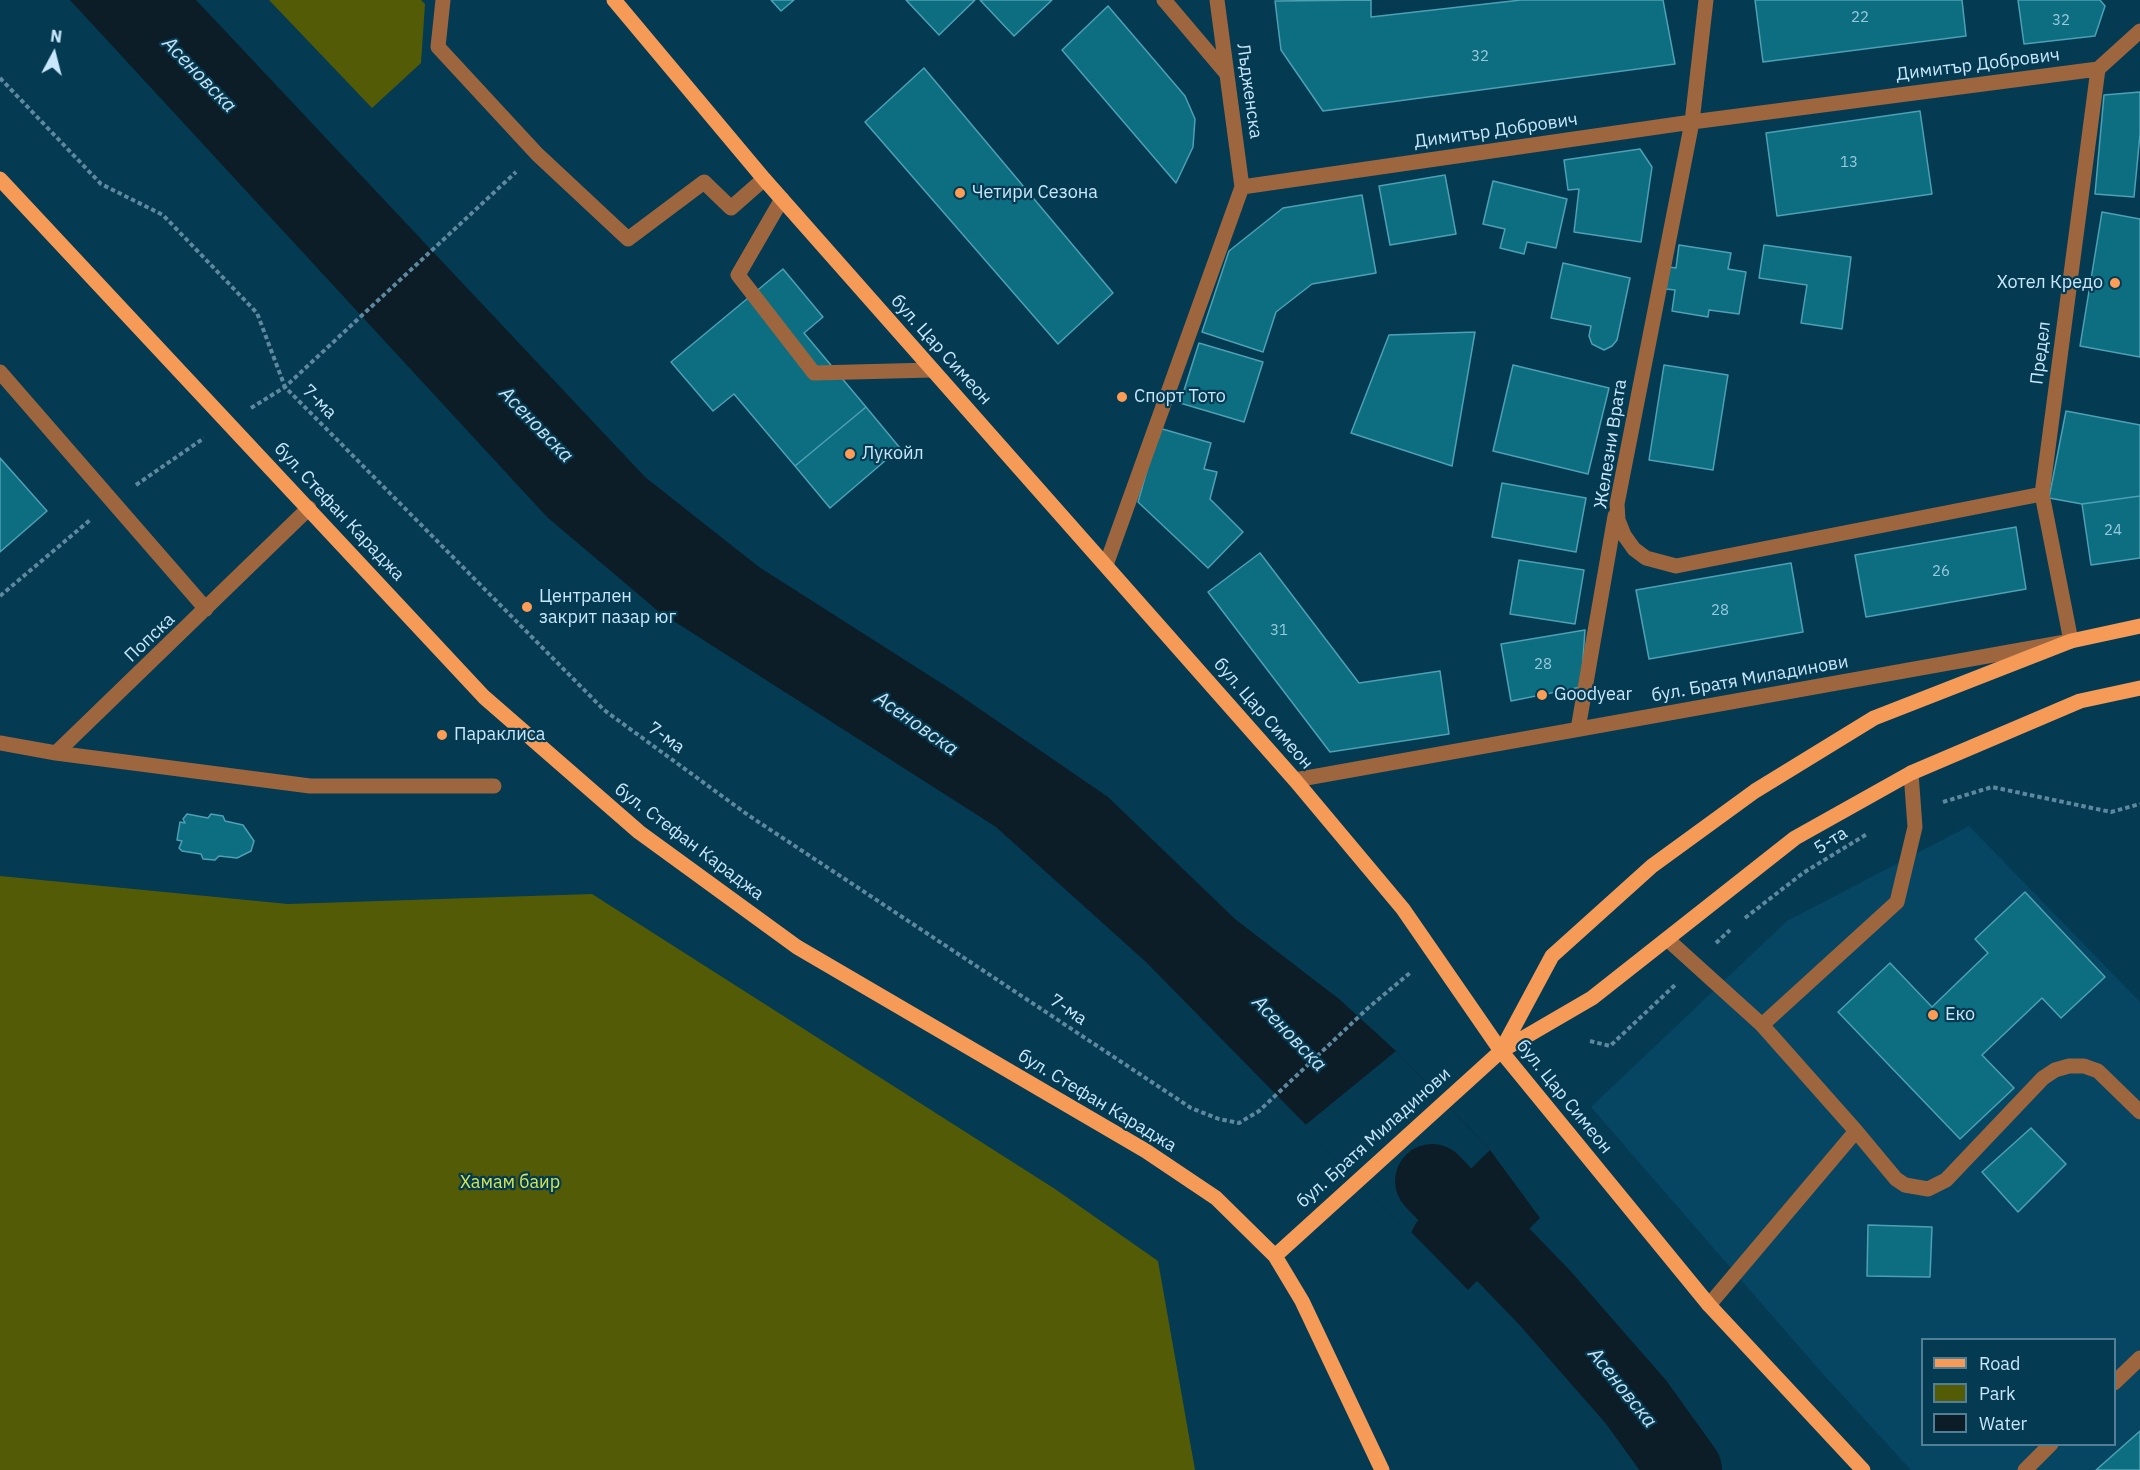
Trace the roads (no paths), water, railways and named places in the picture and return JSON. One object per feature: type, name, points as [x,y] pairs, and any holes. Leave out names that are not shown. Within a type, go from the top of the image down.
[{"type":"main road","name":"бул. Цар Симеон","points":[[614,0],[764,179],[1295,780],[1403,909],[1501,1051],[1710,1305],[1863,1470]]},
{"type":"main road","name":"бул. Стефан Караджа","points":[[0,179],[484,697],[639,832],[797,947],[1146,1151],[1216,1198],[1275,1256],[1302,1301],[1382,1470]]},
{"type":"main road","name":"бул. Братя Миладинови","points":[[1501,1051],[1552,956],[1652,866],[1755,791],[1874,718],[2071,641],[2140,626]]},
{"type":"main road","name":"бул. Братя Миладинови","points":[[1275,1256],[1324,1208],[1501,1051],[1592,998],[1795,838],[1911,773],[2080,701],[2140,688]]},
{"type":"street","points":[[443,0],[438,47],[537,154],[628,239],[704,182],[731,208],[764,179]]},
{"type":"street","points":[[1164,0],[1227,74]]},
{"type":"street","name":"Лъдженска","points":[[1217,0],[1242,187]]},
{"type":"street","name":"Железни Врата","points":[[1706,0],[1692,122],[1617,504],[1618,520],[1624,535],[1634,549],[1661,564],[1676,566],[2042,494]]},
{"type":"street","points":[[2098,69],[2140,31]]},
{"type":"street","name":"Димитър Добрович","points":[[1242,187],[1692,122],[2098,69]]},
{"type":"street","name":"Предел","points":[[2071,641],[2042,494],[2098,69]]},
{"type":"street","points":[[1106,565],[1242,187]]},
{"type":"street","points":[[782,199],[738,275],[814,373],[932,370]]},
{"type":"street","points":[[0,372],[206,609]]},
{"type":"street","points":[[1578,729],[1617,504]]},
{"type":"street","name":"Попска","points":[[56,753],[309,508]]},
{"type":"street","name":"бул. Братя Миладинови","points":[[1295,780],[2071,641]]},
{"type":"street","points":[[0,743],[56,753],[310,786],[494,786]]},
{"type":"street","points":[[1762,1025],[1897,902],[1915,827],[1911,773]]},
{"type":"street","points":[[1667,939],[1762,1025],[1857,1131],[1896,1179],[1905,1185],[1928,1189],[1946,1180],[2043,1078],[2055,1070],[2084,1066],[2098,1071],[2140,1112]]},
{"type":"street","points":[[1710,1305],[1857,1131]]},
{"type":"street","points":[[2116,1382],[2140,1358]]},
{"type":"street","points":[[2025,1470],[2049,1446]]},
{"type":"water","points":[[70,0],[196,0],[645,477],[759,567],[952,690],[1108,797],[1235,919],[1339,999],[1396,1051],[1490,1150],[1540,1218],[1468,1290],[1146,962],[996,827],[658,611],[547,517]]},
{"type":"waterway","name":"Асеновска","points":[[1432,1181],[1545,1298],[1636,1402],[1685,1470]]},
{"type":"place","name":"Четири Сезона","points":[[960,193]]},
{"type":"place","name":"Хотел Кредо","points":[[2115,283]]},
{"type":"place","name":"Спорт Тото","points":[[1122,397]]},
{"type":"place","name":"Лукойл","points":[[850,454]]},
{"type":"place","name":"Централен закрит пазар юг","points":[[527,607]]},
{"type":"place","name":"Goodyear","points":[[1542,695]]},
{"type":"place","name":"Параклиса","points":[[442,735]]},
{"type":"place","name":"Еко","points":[[1933,1015]]},
{"type":"park label","name":"Хамам баир","points":[[510,1183]]}]
